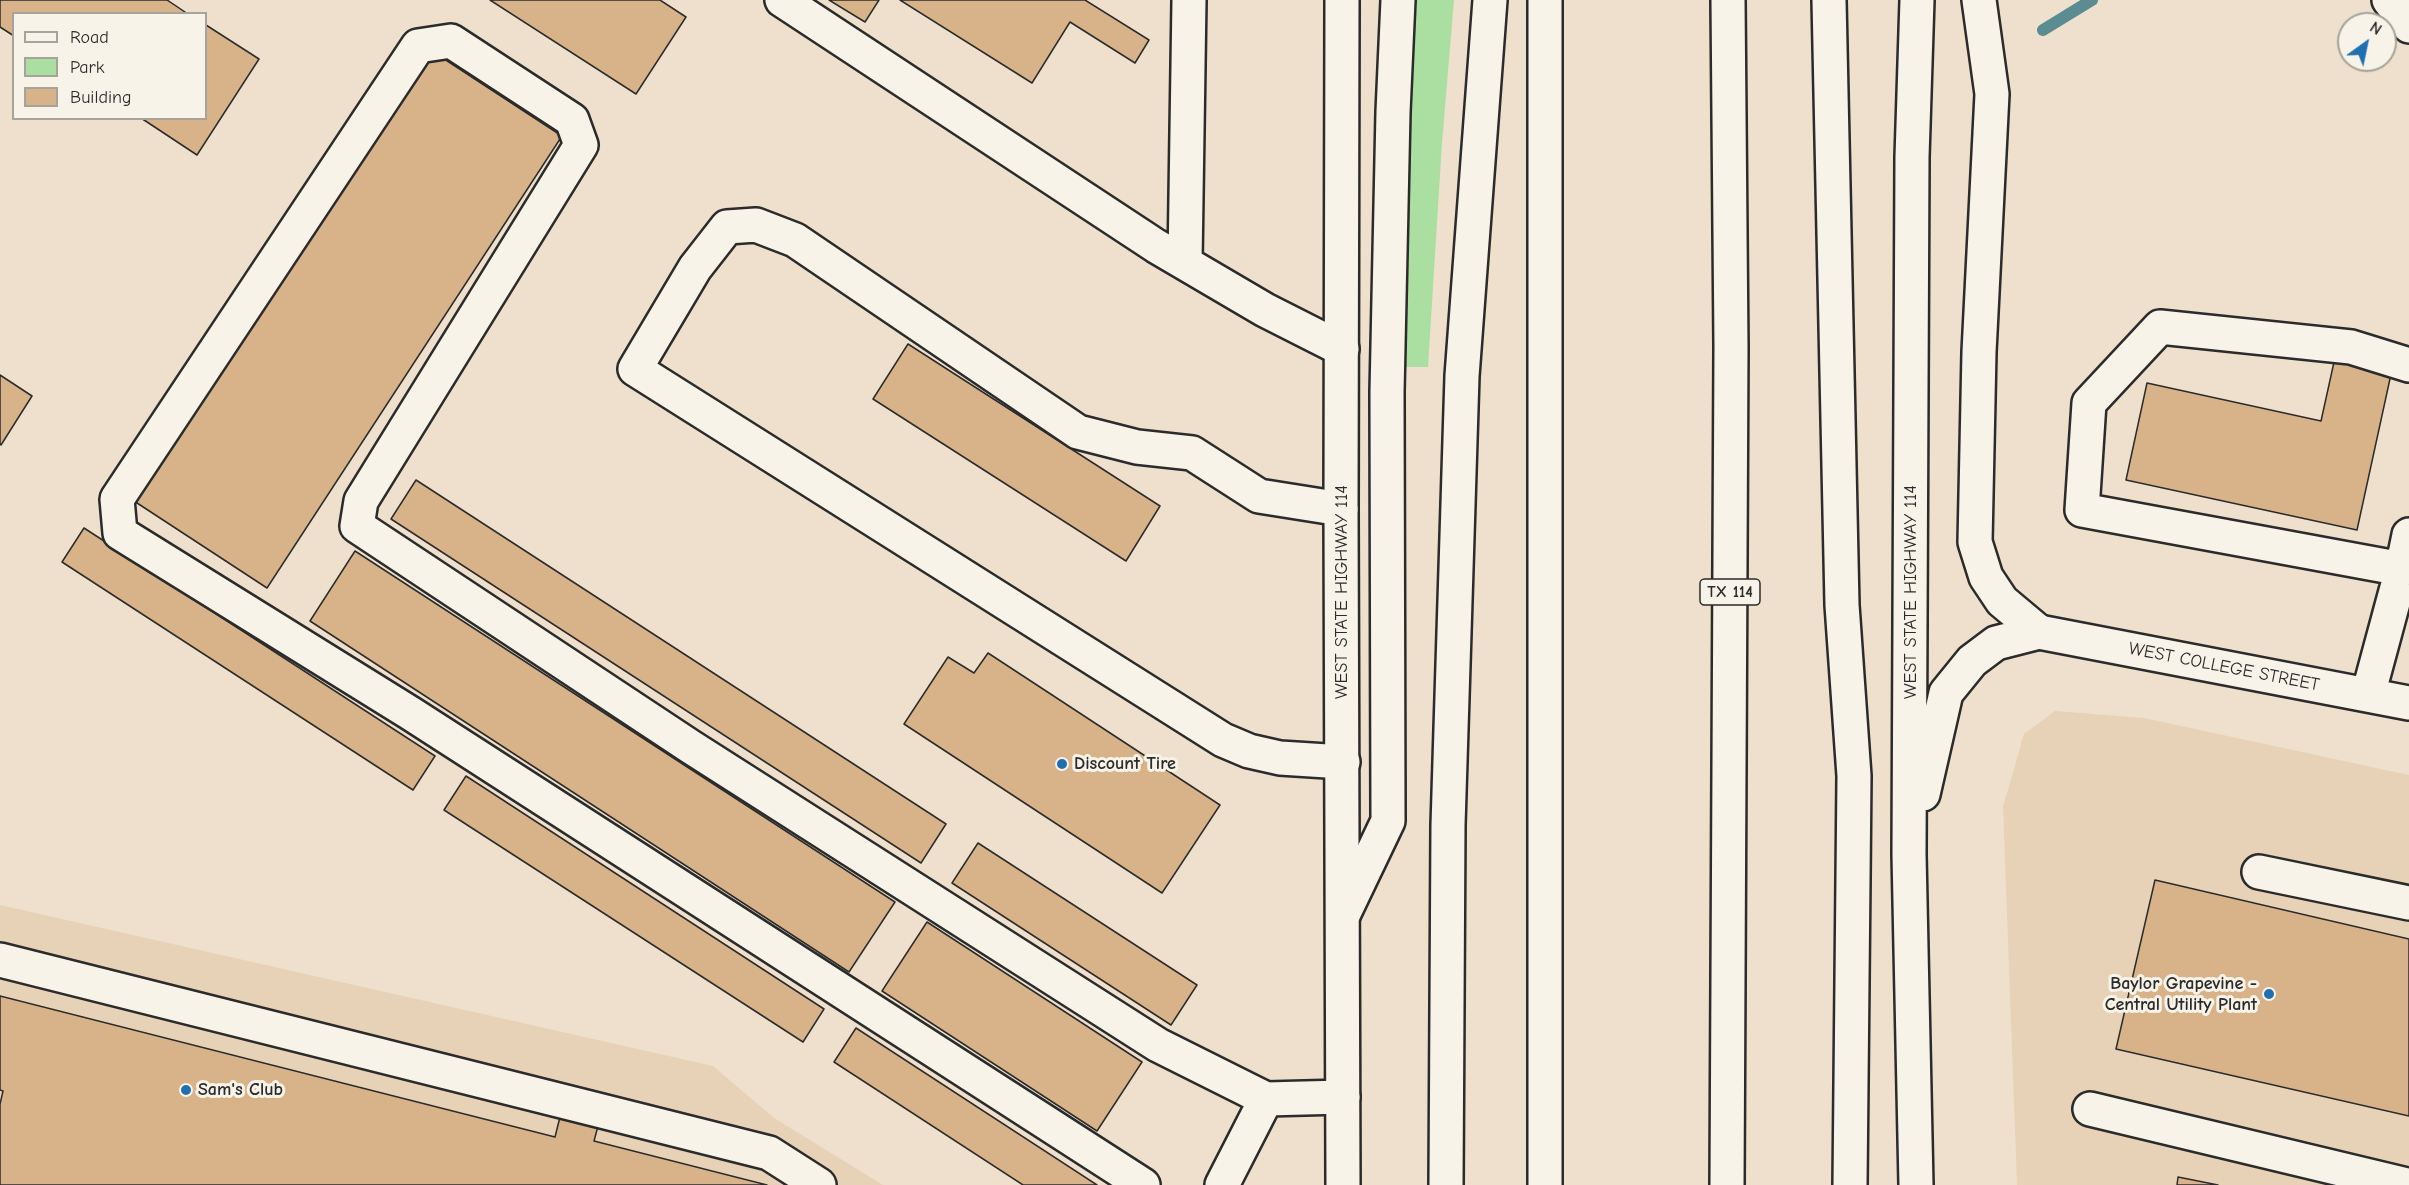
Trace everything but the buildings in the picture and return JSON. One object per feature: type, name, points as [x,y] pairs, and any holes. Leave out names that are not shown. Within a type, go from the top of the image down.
[{"type":"main road","points":[[782,0],[1156,246],[1265,310],[1342,349]]},
{"type":"main road","points":[[1185,262],[1189,0]]},
{"type":"main road","name":"WEST STATE HIGHWAY 114","points":[[1342,0],[1343,1185]]},
{"type":"main road","points":[[1344,914],[1388,821],[1387,392],[1393,112],[1398,0]]},
{"type":"main road","points":[[1446,1185],[1448,825],[1462,376],[1490,0]]},
{"type":"main road","points":[[1545,0],[1545,1185]]},
{"type":"main road","name":"TX 114","points":[[1727,1185],[1731,347],[1728,0]]},
{"type":"main road","points":[[1829,0],[1842,604],[1854,776],[1850,1185]]},
{"type":"main road","name":"WEST STATE HIGHWAY 114","points":[[1916,1185],[1909,854],[1912,157],[1917,0]]},
{"type":"main road","points":[[1979,0],[1992,94],[1980,340],[1975,542],[1986,577],[2002,602],[2039,632]]},
{"type":"main road","points":[[2389,0],[2409,26]]},
{"type":"main road","points":[[1143,1185],[410,714],[120,533],[117,499],[418,46],[451,41],[572,120],[581,145],[361,501],[357,526],[701,753],[1158,1045],[1266,1099],[1344,1097]]},
{"type":"main road","points":[[1341,509],[1259,496],[1192,453],[1137,447],[1078,432],[795,240],[756,225],[727,227],[695,268],[634,369],[1222,740],[1249,751],[1280,758],[1343,762]]},
{"type":"main road","points":[[2406,566],[2082,510],[2089,403],[2160,327],[2350,347],[2409,365]]},
{"type":"main road","points":[[2368,695],[2406,566],[2409,535]]},
{"type":"main road","points":[[1909,854],[1946,693],[1972,661],[1996,643],[2039,632]]},
{"type":"main road","name":"WEST COLLEGE STREET","points":[[2039,632],[2409,703]]},
{"type":"main road","points":[[2259,872],[2409,903]]},
{"type":"main road","points":[[0,960],[769,1153],[819,1185]]},
{"type":"main road","points":[[1222,1185],[1266,1099]]},
{"type":"main road","points":[[2090,1110],[2407,1185]]},
{"type":"shaded area","points":[[2055,711],[2144,718],[2409,775],[2409,1185],[2017,1185],[2003,807],[2024,734]]},
{"type":"shaded area","points":[[0,905],[713,1066],[774,1118],[883,1185],[0,1185]]},
{"type":"green space","points":[[1413,0],[1454,0],[1442,143],[1428,367],[1403,367]]},
{"type":"waterway","points":[[2043,30],[2092,0]]},
{"type":"place","name":"Discount Tire","points":[[1062,764]]},
{"type":"place","name":"Baylor Grapevine - Central Utility Plant","points":[[2269,994]]},
{"type":"place","name":"Sam's Club","points":[[186,1090]]}]
